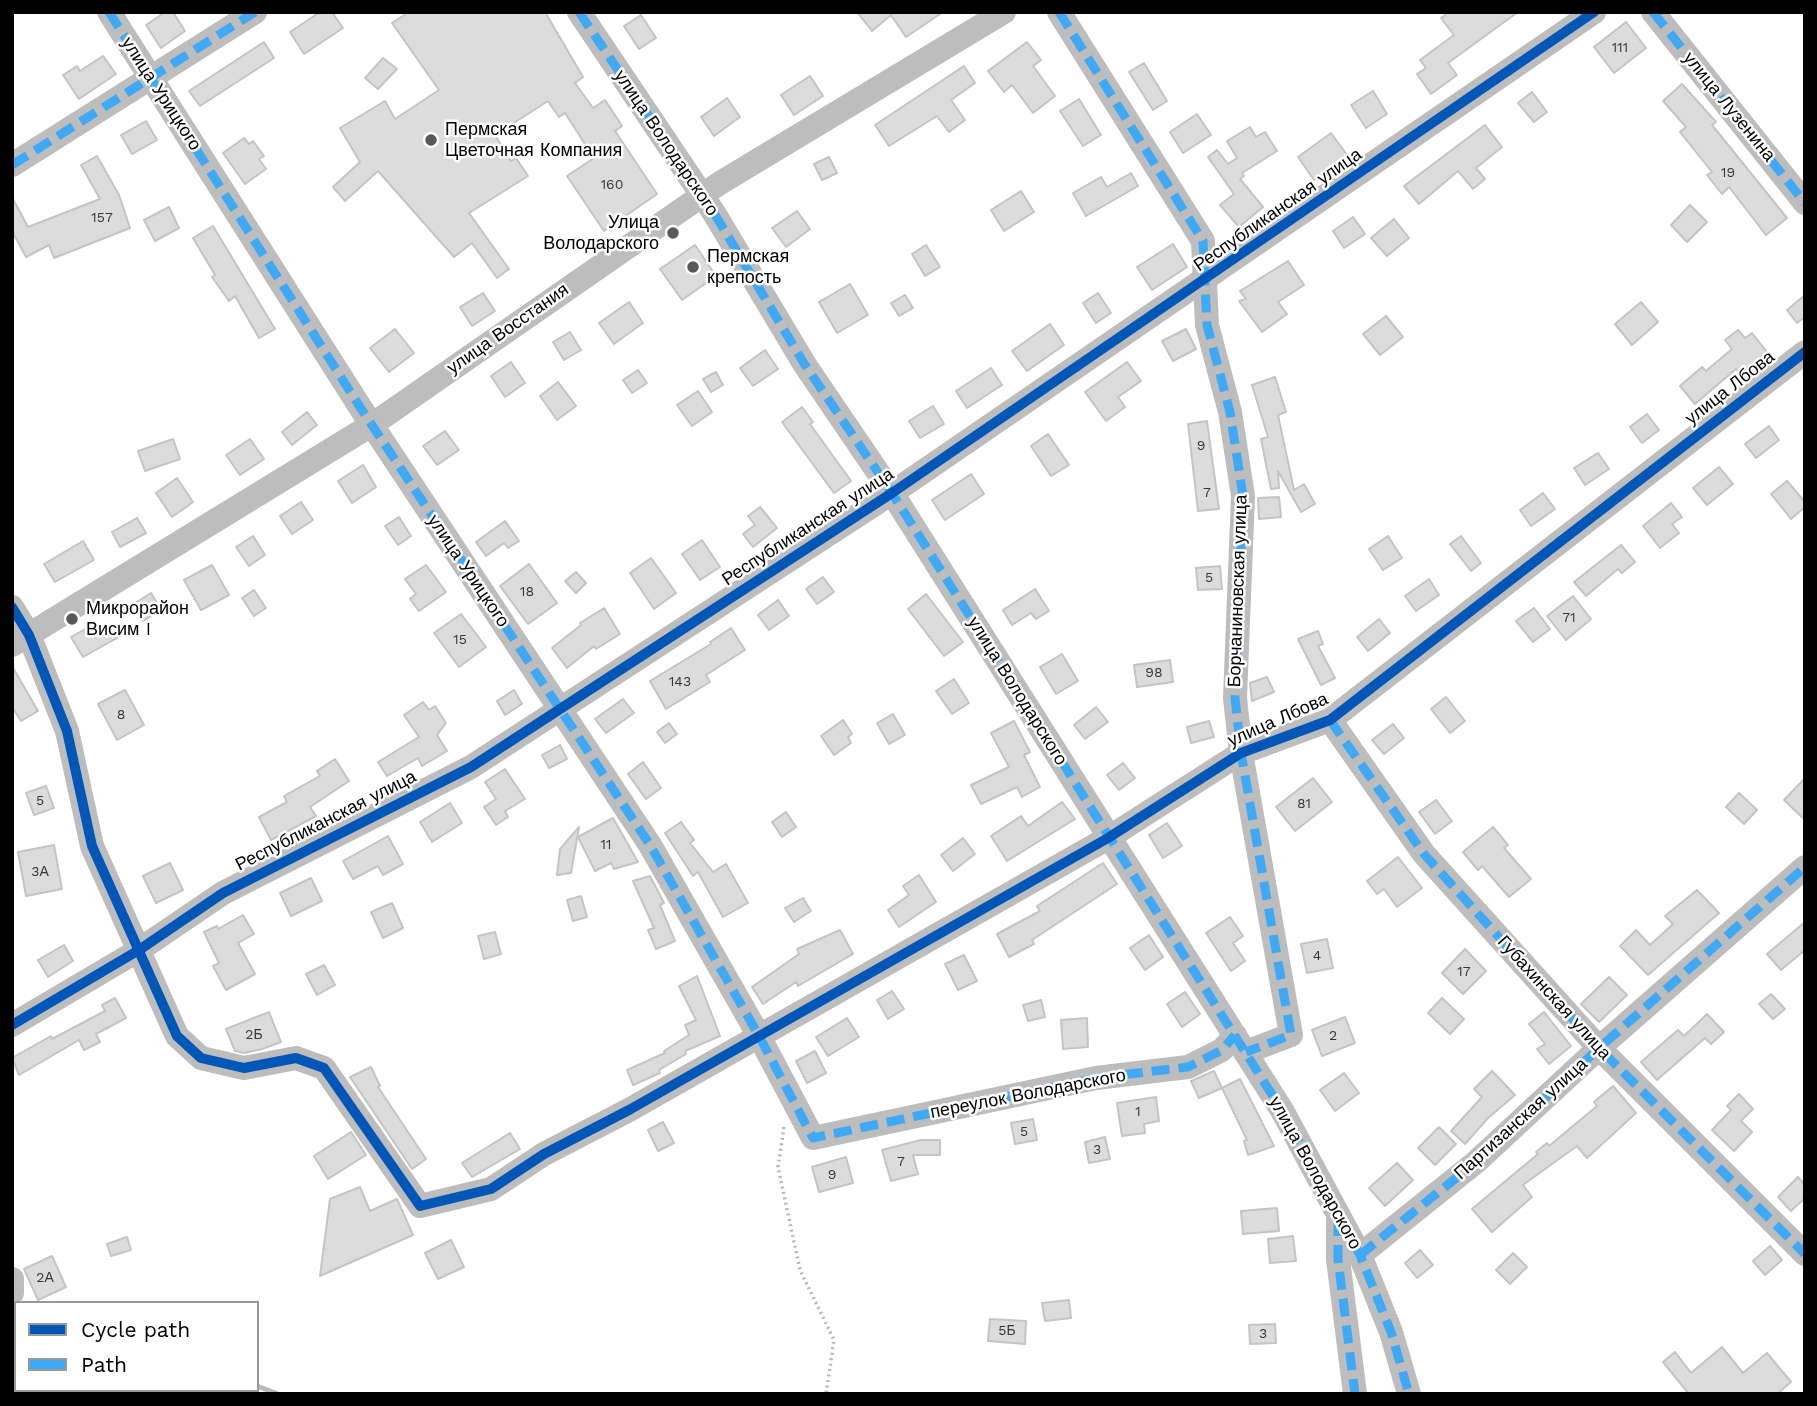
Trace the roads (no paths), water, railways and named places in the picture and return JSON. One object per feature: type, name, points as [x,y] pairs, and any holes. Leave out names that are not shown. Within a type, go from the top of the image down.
[{"type":"street","name":"улица Урицкого","points":[[109,12],[373,424],[650,845],[759,1036],[813,1138]]},
{"type":"street","points":[[12,165],[255,12]]},
{"type":"street","name":"улица Володарского","points":[[579,12],[701,195],[805,365],[892,493],[1283,1112],[1360,1255],[1391,1332],[1409,1394]]},
{"type":"street","name":"улица Восстания","points":[[21,640],[373,424],[701,195],[1004,12]]},
{"type":"street","name":"Борчаниновская улица","points":[[1059,12],[1203,241],[1207,325],[1230,412],[1243,496],[1235,698],[1241,753],[1291,1035],[1240,1044]]},
{"type":"street","name":"Республиканская улица","points":[[12,1024],[139,950],[223,893],[471,767],[892,493],[1207,281],[1594,12]]},
{"type":"street","name":"улица Лузенина","points":[[1653,12],[1805,202]]},
{"type":"street","name":"улица Лбова","points":[[139,950],[177,1036],[201,1058],[244,1068],[296,1058],[324,1068],[420,1206],[491,1189],[544,1154],[759,1036],[1108,838],[1241,753],[1330,720],[1805,352]]},
{"type":"street","points":[[12,607],[21,640],[67,732],[92,846],[139,950]]},
{"type":"street","name":"Губахинская улица","points":[[1330,720],[1424,854],[1599,1048],[1805,1254]]},
{"type":"street","name":"Партизанская улица","points":[[1360,1255],[1476,1162],[1599,1048],[1805,867]]},
{"type":"street","name":"переулок Володарского","points":[[813,1138],[1096,1078],[1188,1067],[1240,1044]]},
{"type":"street","points":[[1338,1218],[1338,1259],[1355,1394]]},
{"type":"street","points":[[12,1279],[12,1293]]},
{"type":"waterway","points":[[259,1387],[278,1394]]},
{"type":"place","name":"Пермская Цветочная Компания","points":[[431,140]]},
{"type":"place","name":"Улица Володарского","points":[[673,233]]},
{"type":"place","name":"Пермская крепость","points":[[693,267]]},
{"type":"place","name":"Микрорайон Висим I","points":[[72,619]]}]
